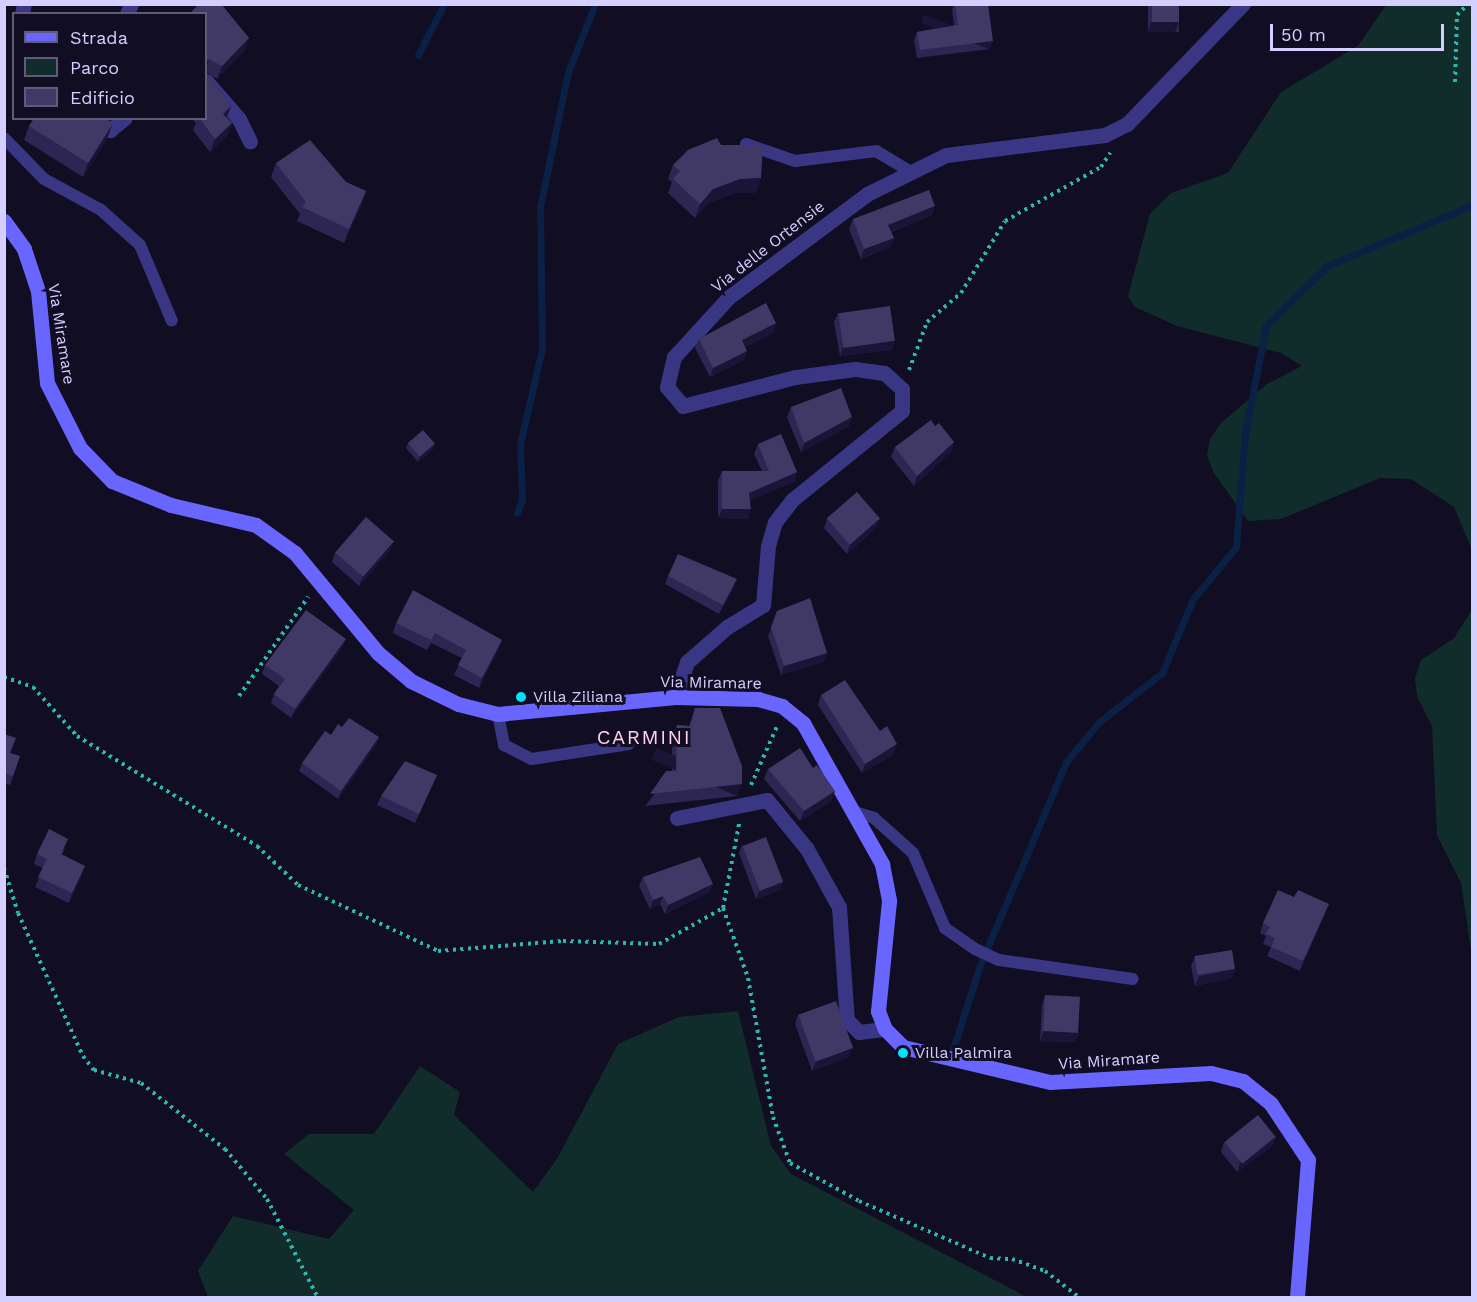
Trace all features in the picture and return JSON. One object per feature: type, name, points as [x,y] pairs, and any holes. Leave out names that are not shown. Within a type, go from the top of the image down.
[{"type":"street","name":"Via delle Ortensie","points":[[902,389],[884,373],[855,369],[795,377],[683,406],[667,387],[674,357],[729,297],[867,194],[946,155],[1105,135],[1127,124],[1243,4]]},
{"type":"street","points":[[207,82],[239,119],[250,142]]},
{"type":"street","points":[[95,120],[110,130],[122,120]]},
{"type":"street","name":"Via Miramare","points":[[4,221],[24,249],[38,291],[47,383],[80,448],[112,481],[171,505],[256,525],[295,553],[378,653],[411,681],[458,704],[498,714],[675,697],[759,699],[782,706],[803,723],[858,813],[882,864],[889,901],[877,998],[885,1029],[903,1047],[1050,1082],[1211,1072],[1243,1081],[1271,1104],[1308,1160],[1297,1298]]},
{"type":"street","points":[[675,697],[687,662],[764,605],[775,522],[822,472],[879,434],[902,411],[902,389]]},
{"type":"street","points":[[677,818],[767,800],[807,849],[839,908],[847,1020],[859,1032],[885,1029]]},
{"type":"lane","points":[[4,138],[44,179],[101,210],[140,245],[172,321]]},
{"type":"lane","points":[[746,144],[795,161],[876,151],[911,172]]},
{"type":"lane","points":[[498,714],[504,745],[532,759],[629,744]]},
{"type":"lane","points":[[858,813],[874,818],[913,853],[945,928],[975,949],[999,960],[1133,979]]},
{"type":"path","points":[[1455,82],[1457,15],[1468,4]]},
{"type":"path","points":[[902,389],[927,322],[961,293],[1005,221],[1101,166],[1127,124]]},
{"type":"path","points":[[239,696],[319,582]]},
{"type":"path","points":[[4,677],[33,687],[77,736],[257,846],[298,885],[438,951],[563,941],[659,944],[723,908],[748,978],[773,1117],[790,1163],[859,1201],[990,1258],[1012,1259],[1045,1271],[1080,1298]]},
{"type":"path","points":[[4,868],[18,913],[83,1056],[94,1070],[141,1083],[225,1149],[267,1199],[318,1298]]},
{"type":"green space","points":[[1386,5],[1472,5],[1472,550],[1454,507],[1411,479],[1380,478],[1281,519],[1248,521],[1214,473],[1207,456],[1210,439],[1221,423],[1267,384],[1302,366],[1281,353],[1177,326],[1135,307],[1128,296],[1150,214],[1171,193],[1228,173],[1281,92],[1358,46]]},
{"type":"green space","points":[[1472,610],[1472,957],[1461,883],[1437,835],[1432,726],[1417,696],[1415,678],[1421,660],[1454,638]]},
{"type":"green space","points":[[738,1011],[771,1146],[791,1174],[1027,1297],[208,1297],[198,1271],[233,1216],[329,1239],[354,1210],[284,1154],[309,1134],[374,1134],[420,1066],[460,1092],[454,1115],[533,1192],[558,1157],[618,1044],[679,1017]]},
{"type":"building","points":[[199,4],[221,4],[249,38],[222,66],[209,59],[207,61],[207,12],[191,12]]},
{"type":"building","points":[[955,4],[988,4],[993,41],[920,50],[917,32],[958,25]]},
{"type":"building","points":[[1152,4],[1179,4],[1179,22],[1152,22]]},
{"type":"building","points":[[207,73],[231,106],[223,114],[232,123],[215,139],[201,120],[207,120]]},
{"type":"building","points":[[33,120],[106,120],[112,125],[88,163],[29,126]]},
{"type":"building","points":[[717,138],[721,145],[763,145],[761,178],[740,179],[713,189],[700,204],[673,179],[680,171],[673,165],[688,150]]},
{"type":"building","points":[[310,140],[346,182],[366,191],[349,229],[302,207],[306,202],[276,163]]},
{"type":"building","points":[[929,190],[935,206],[888,225],[894,238],[864,249],[853,219]]},
{"type":"building","points":[[766,303],[776,323],[742,340],[747,351],[713,368],[699,339]]},
{"type":"building","points":[[890,306],[895,341],[843,348],[839,313]]},
{"type":"building","points":[[841,388],[852,417],[804,443],[791,407]]},
{"type":"building","points":[[931,420],[935,426],[939,423],[954,442],[917,476],[895,447]]},
{"type":"building","points":[[423,430],[435,444],[420,457],[408,443]]},
{"type":"building","points":[[781,434],[797,472],[749,493],[751,509],[722,509],[722,471],[769,471],[758,444]]},
{"type":"building","points":[[857,492],[880,518],[850,545],[827,518]]},
{"type":"building","points":[[366,517],[394,541],[363,577],[335,552]]},
{"type":"building","points":[[678,554],[737,579],[723,605],[668,576]]},
{"type":"building","points":[[413,590],[502,640],[482,678],[458,665],[466,650],[435,633],[431,640],[396,623]]},
{"type":"building","points":[[810,598],[827,653],[784,666],[771,627],[777,611]]},
{"type":"building","points":[[306,610],[346,639],[295,709],[274,694],[285,679],[265,665]]},
{"type":"building","points":[[845,680],[880,731],[887,726],[897,744],[865,764],[821,695]]},
{"type":"building","points":[[695,708],[720,708],[742,766],[742,784],[650,794],[666,771],[676,771],[677,725],[690,726]]},
{"type":"building","points":[[349,718],[379,737],[341,791],[302,763],[325,731],[331,735],[338,724],[342,727]]},
{"type":"building","points":[[4,734],[16,738],[10,753],[20,756],[13,776],[4,773]]},
{"type":"building","points":[[800,748],[813,768],[817,765],[835,791],[804,811],[768,769]]},
{"type":"building","points":[[405,761],[437,775],[419,814],[381,796]]},
{"type":"building","points":[[49,829],[68,839],[61,854],[85,866],[72,893],[38,877],[47,859],[37,854]]},
{"type":"building","points":[[766,837],[783,882],[760,891],[743,846]]},
{"type":"building","points":[[700,857],[713,884],[668,905],[663,896],[653,900],[643,877]]},
{"type":"building","points":[[1278,890],[1294,897],[1298,890],[1329,904],[1303,961],[1271,947],[1275,938],[1266,934],[1270,927],[1263,923]]},
{"type":"building","points":[[1232,950],[1235,969],[1197,975],[1194,956]]},
{"type":"building","points":[[1045,995],[1080,997],[1078,1033],[1043,1031]]},
{"type":"building","points":[[836,1001],[853,1048],[816,1062],[798,1015]]},
{"type":"building","points":[[1258,1115],[1276,1137],[1242,1164],[1225,1142]]},
{"type":"waterway","points":[[418,55],[444,4]]},
{"type":"waterway","points":[[517,513],[522,500],[520,444],[542,349],[540,207],[568,72],[595,4]]},
{"type":"waterway","points":[[952,1052],[980,965],[1066,762],[1099,722],[1162,673],[1193,599],[1236,547],[1245,433],[1266,326],[1327,266],[1472,205]]},
{"type":"place","name":"Villa Ziliana","points":[[521,697]]},
{"type":"place","name":"Villa Palmira","points":[[903,1053]]},
{"type":"district","name":"CARMINI","points":[[644,737]]}]
